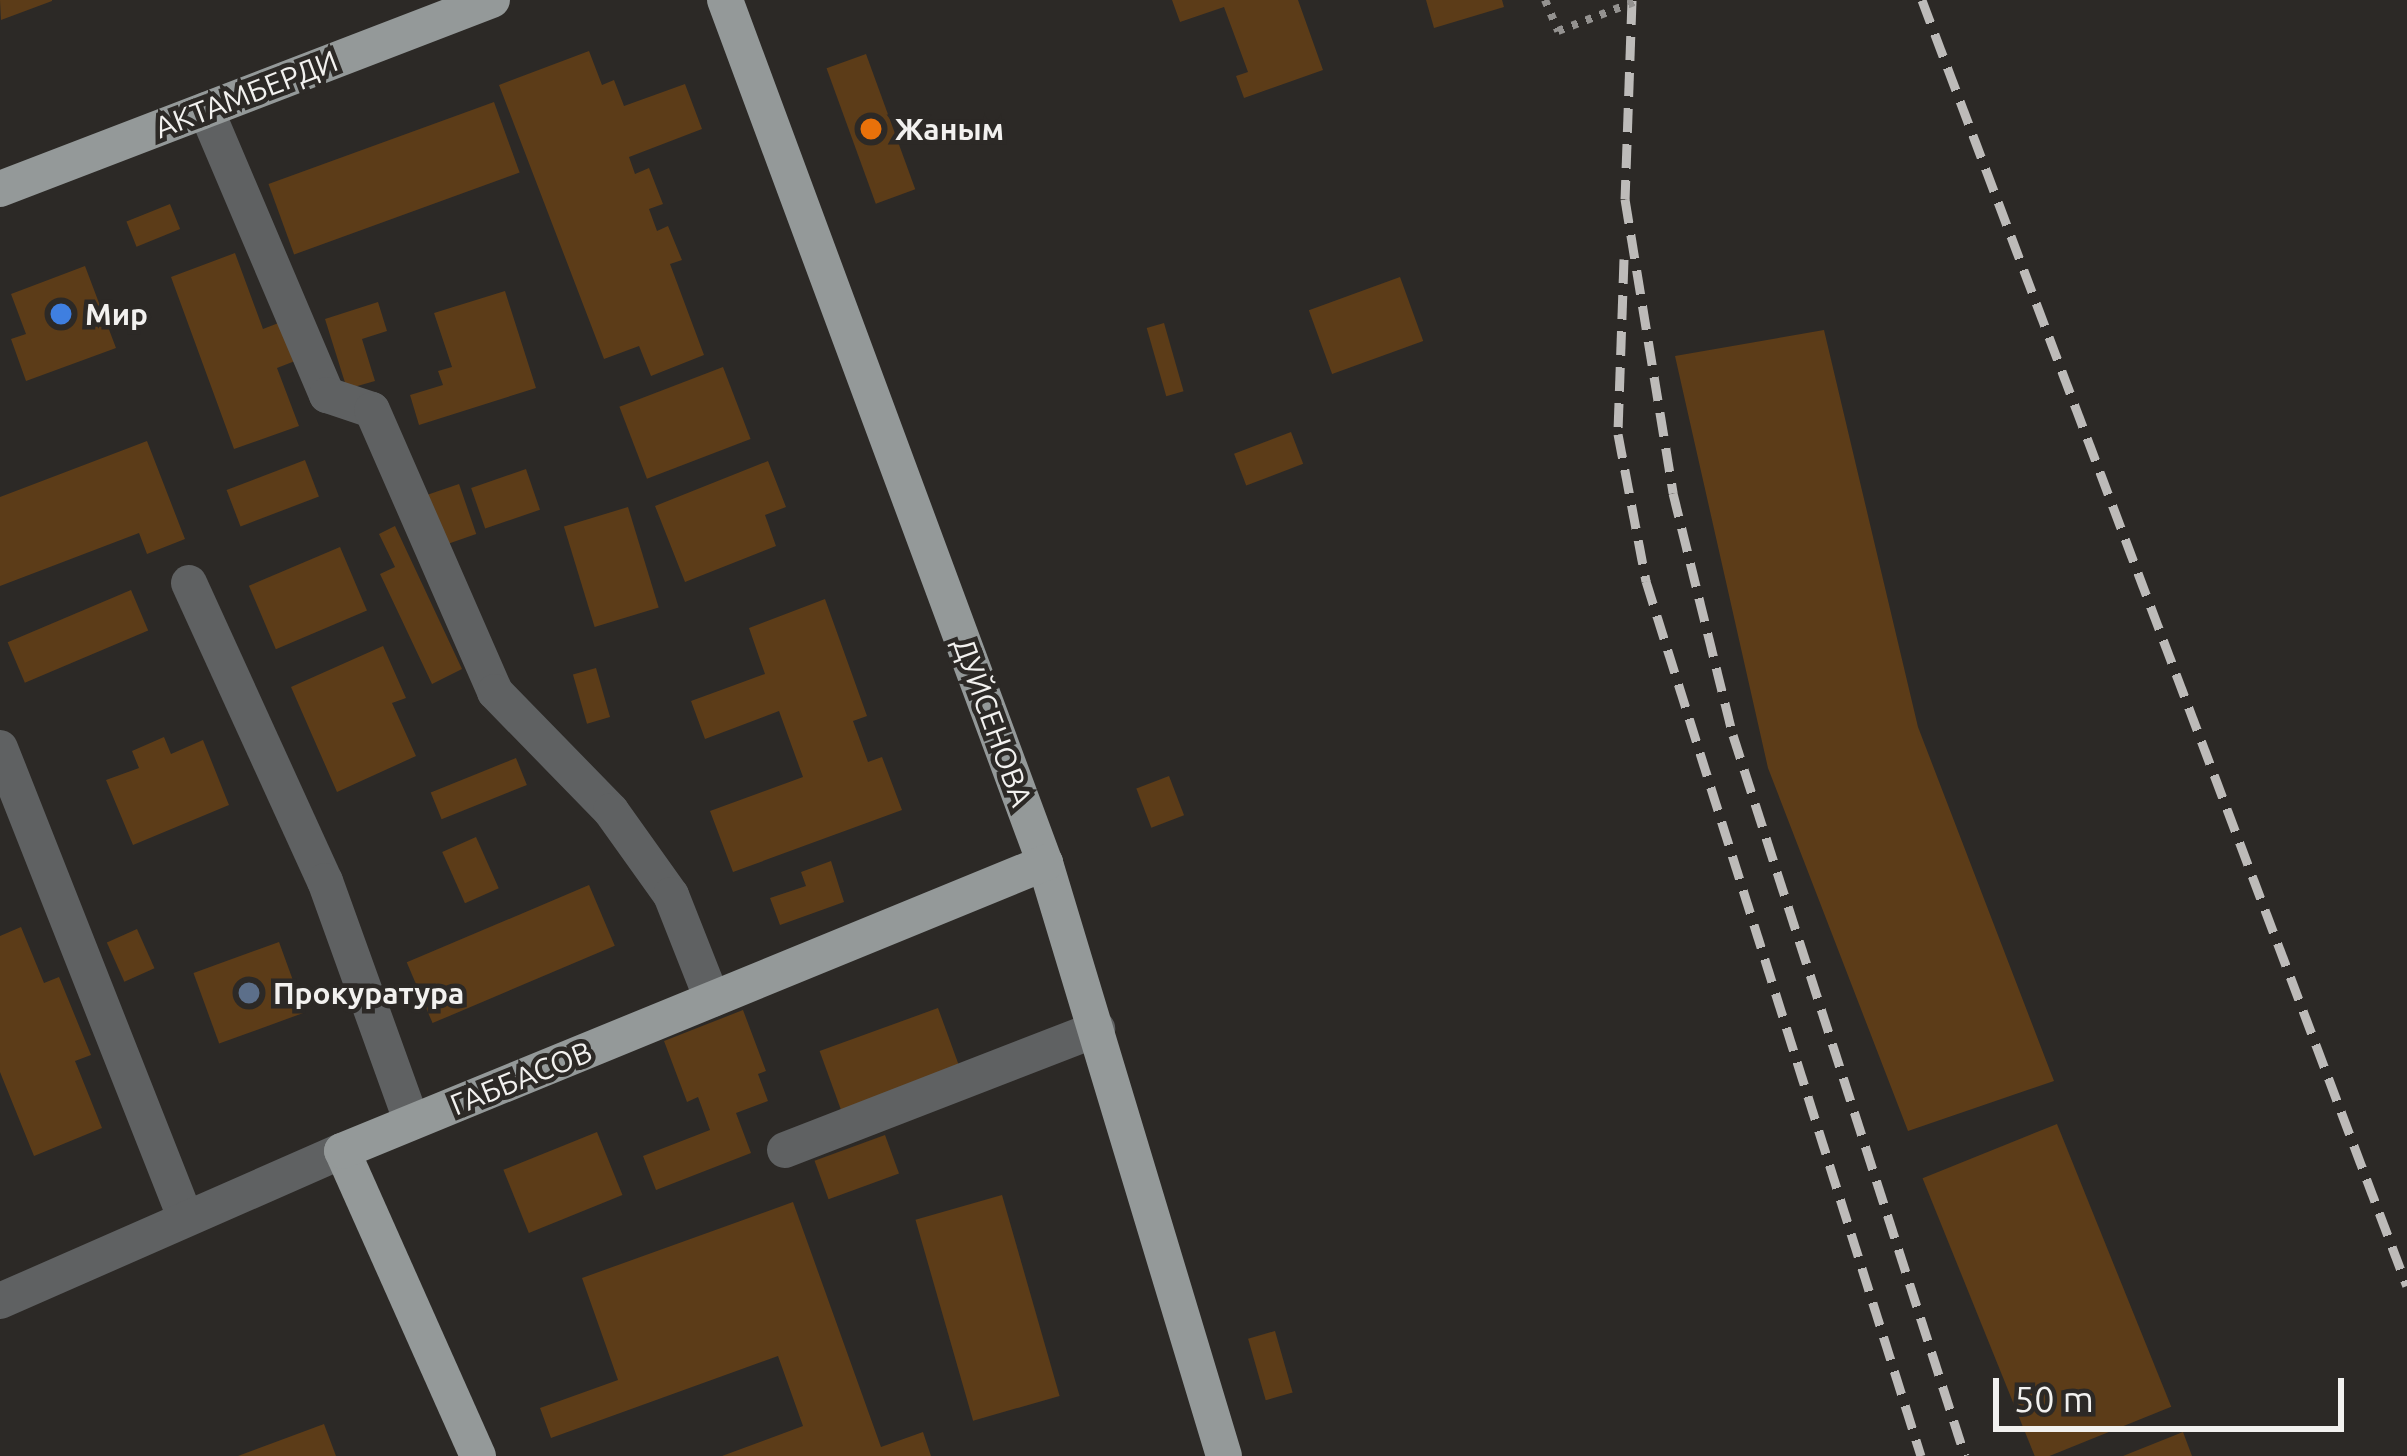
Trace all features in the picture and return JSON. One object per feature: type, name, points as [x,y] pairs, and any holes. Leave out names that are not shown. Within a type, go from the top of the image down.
[{"type":"main road","name":"АКТАМБЕРДИ","points":[[0,189],[492,0]]},
{"type":"main road","name":"ДУЙСЕНОВА","points":[[725,0],[1046,863],[1224,1456]]},
{"type":"main road","name":"ГАББАСОВ","points":[[342,1151],[1046,863]]},
{"type":"main road","points":[[342,1151],[478,1456]]},
{"type":"street","points":[[206,110],[327,395],[372,410],[495,692],[611,811],[671,896],[712,999]]},
{"type":"street","points":[[189,583],[326,881],[412,1122]]},
{"type":"street","points":[[0,748],[185,1217]]},
{"type":"street","points":[[784,1150],[1097,1029]]},
{"type":"street","name":"ГАББАСОВ","points":[[0,1301],[342,1151]]},
{"type":"path","points":[[1546,0],[1558,31],[1639,0]]},
{"type":"building","points":[[0,0],[52,0],[52,1],[1,20]]},
{"type":"building","points":[[1172,0],[1298,0],[1323,70],[1244,98],[1236,76],[1248,72],[1224,7],[1180,22]]},
{"type":"building","points":[[1426,0],[1502,0],[1504,7],[1434,28]]},
{"type":"building","points":[[589,51],[602,85],[614,80],[624,106],[685,84],[702,129],[629,157],[635,174],[649,168],[663,204],[649,209],[657,231],[668,226],[682,260],[670,264],[704,355],[651,376],[639,346],[604,359],[499,85]]},
{"type":"building","name":"Жаным","points":[[866,54],[915,189],[876,204],[827,68]]},
{"type":"building","points":[[494,102],[520,172],[294,255],[268,184]]},
{"type":"building","points":[[170,204],[180,229],[137,247],[126,222]]},
{"type":"building","points":[[235,253],[263,329],[281,322],[295,361],[277,368],[299,426],[234,449],[171,277]]},
{"type":"building","name":"Мир","points":[[85,266],[116,348],[26,381],[11,339],[26,334],[11,294]]},
{"type":"building","points":[[1400,277],[1423,341],[1332,374],[1309,310]]},
{"type":"building","points":[[505,291],[536,388],[419,425],[410,395],[443,385],[438,371],[452,367],[434,313]]},
{"type":"building","points":[[378,302],[387,331],[362,339],[375,381],[347,389],[325,319]]},
{"type":"building","points":[[1164,323],[1184,391],[1166,396],[1147,328]]},
{"type":"building","points":[[1824,330],[1918,727],[2054,1081],[1908,1131],[1768,768],[1675,356]]},
{"type":"building","points":[[723,367],[751,439],[647,479],[619,407]]},
{"type":"building","points":[[1291,432],[1303,464],[1246,486],[1234,454]]},
{"type":"building","points":[[147,441],[185,539],[147,554],[139,533],[0,586],[0,497]]},
{"type":"building","points":[[305,460],[319,496],[241,527],[227,490]]},
{"type":"building","points":[[768,461],[786,507],[765,515],[776,546],[685,582],[655,506]]},
{"type":"building","points":[[526,469],[540,510],[485,529],[471,488]]},
{"type":"building","points":[[459,484],[476,534],[440,546],[423,496]]},
{"type":"building","points":[[628,507],[659,607],[595,627],[564,527]]},
{"type":"building","points":[[395,526],[462,669],[432,684],[380,574],[395,567],[379,534]]},
{"type":"building","points":[[340,547],[367,611],[276,649],[249,586]]},
{"type":"building","points":[[131,590],[148,631],[25,683],[8,642]]},
{"type":"building","points":[[825,599],[867,716],[853,721],[868,762],[882,757],[902,810],[733,872],[710,811],[803,777],[779,711],[705,739],[691,701],[765,674],[749,628]]},
{"type":"building","points":[[383,646],[406,698],[392,703],[416,756],[337,792],[291,687]]},
{"type":"building","points":[[596,668],[610,717],[587,724],[573,675]]},
{"type":"building","points":[[164,737],[171,754],[203,740],[229,805],[133,845],[106,780],[139,768],[132,751]]},
{"type":"building","points":[[516,758],[527,785],[442,819],[431,792]]},
{"type":"building","points":[[1169,776],[1184,815],[1151,828],[1136,789]]},
{"type":"building","points":[[476,837],[499,888],[465,903],[442,852]]},
{"type":"building","points":[[831,861],[844,902],[780,925],[770,898],[806,886],[801,872]]},
{"type":"building","points":[[589,885],[615,946],[433,1023],[407,962]]},
{"type":"building","points":[[21,927],[44,983],[59,977],[91,1055],[75,1061],[102,1128],[34,1156],[0,1072],[0,936]]},
{"type":"building","points":[[137,929],[154,968],[124,982],[107,942]]},
{"type":"building","name":"Прокуратура","points":[[279,942],[305,1012],[219,1044],[193,973]]},
{"type":"building","points":[[938,1008],[961,1071],[843,1114],[820,1051]]},
{"type":"building","points":[[743,1010],[766,1071],[758,1074],[768,1101],[736,1113],[751,1153],[656,1190],[643,1156],[710,1130],[698,1097],[687,1102],[664,1041]]},
{"type":"building","points":[[2057,1124],[2171,1407],[2049,1456],[2035,1456],[1923,1178]]},
{"type":"building","points":[[597,1132],[622,1195],[529,1233],[503,1170]]},
{"type":"building","points":[[885,1135],[899,1174],[829,1199],[815,1161]]},
{"type":"building","points":[[1002,1195],[1060,1396],[973,1421],[915,1220]]},
{"type":"building","points":[[793,1202],[881,1447],[923,1432],[931,1456],[722,1456],[803,1426],[778,1356],[551,1438],[540,1408],[618,1380],[582,1278]]},
{"type":"building","points":[[1275,1331],[1293,1393],[1266,1400],[1248,1339]]},
{"type":"building","points":[[324,1424],[336,1456],[238,1456]]},
{"type":"building","points":[[2183,1432],[2192,1456],[2123,1456]]},
{"type":"railway","points":[[1632,0],[1625,199],[1673,493],[1733,735],[1965,1456]]},
{"type":"railway","points":[[1922,0],[2407,1286]]},
{"type":"railway","points":[[1624,259],[1618,434],[1646,581],[1921,1456]]},
{"type":"place","name":"Жаным","points":[[871,129]]},
{"type":"place","name":"Мир","points":[[61,314]]},
{"type":"place","name":"Прокуратура","points":[[249,993]]}]
